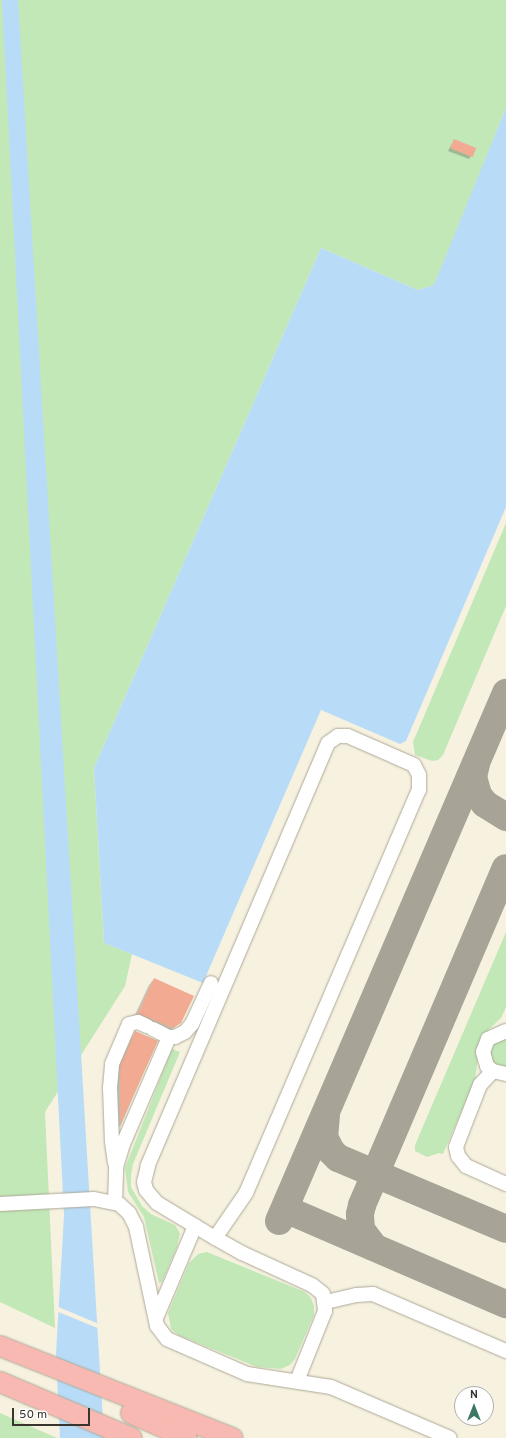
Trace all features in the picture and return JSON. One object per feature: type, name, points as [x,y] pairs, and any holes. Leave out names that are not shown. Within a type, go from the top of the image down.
[{"type":"highway","points":[[0,1346],[37,1368]]},
{"type":"highway","points":[[0,1358],[37,1368],[111,1398],[230,1437]]},
{"type":"highway","points":[[0,1382],[132,1438]]},
{"type":"highway","points":[[111,1398],[187,1438]]},
{"type":"lane","points":[[215,1238],[246,1193],[419,790],[420,775],[414,765],[348,736],[338,736],[328,744],[145,1174],[146,1190],[150,1197],[215,1238],[255,1260],[312,1285],[323,1294],[326,1302],[324,1317],[296,1381]]},
{"type":"lane","points":[[115,1202],[116,1167],[112,1142],[110,1088],[112,1064],[129,1024],[138,1022],[169,1037],[180,1036],[189,1029],[211,982]]},
{"type":"lane","points":[[506,1031],[494,1034],[485,1044],[484,1059],[501,1074],[480,1085],[456,1148],[458,1156],[466,1166],[506,1184]]},
{"type":"lane","points":[[116,1167],[123,1144],[169,1037]]},
{"type":"lane","points":[[0,1204],[94,1199],[115,1202],[129,1213],[136,1227],[156,1318],[161,1333],[174,1343],[247,1374],[331,1387],[450,1438]]},
{"type":"lane","points":[[156,1318],[195,1226]]},
{"type":"lane","points":[[326,1302],[356,1295],[382,1297],[506,1351]]},
{"type":"green space","points":[[0,0],[506,0],[506,108],[435,285],[418,290],[321,248],[94,768],[104,943],[132,954],[125,986],[45,1112],[55,1328],[0,1302]]},
{"type":"green space","points":[[506,523],[506,606],[443,755],[438,760],[432,761],[415,755],[413,742]]},
{"type":"green space","points":[[506,932],[506,1007],[501,1018],[481,1037],[475,1080],[443,1154],[439,1153],[427,1157],[415,1151],[415,1145]]},
{"type":"green space","points":[[506,1037],[506,1069],[492,1063],[490,1047],[493,1043]]},
{"type":"green space","points":[[172,1049],[180,1052],[133,1164],[131,1176],[131,1187],[142,1206],[151,1214],[175,1225],[180,1233],[177,1247],[162,1282],[159,1283],[144,1217],[128,1192],[125,1168]]},
{"type":"green space","points":[[207,1252],[305,1292],[311,1298],[314,1306],[314,1315],[295,1359],[290,1365],[281,1369],[257,1367],[178,1335],[171,1329],[168,1313],[189,1263],[198,1254]]},
{"type":"green space","points":[[0,1413],[57,1438],[0,1438]]},
{"type":"water","points":[[2,0],[18,0],[104,1438],[60,1438],[56,1354],[64,1215]]},
{"type":"water","points":[[506,108],[506,507],[406,741],[400,744],[321,710],[203,983],[104,943],[94,768],[321,248],[418,290],[434,285]]},
{"type":"pier","points":[[56,1306],[99,1324],[100,1329],[56,1311]]},
{"type":"building","points":[[454,139],[476,148],[473,157],[450,148]]},
{"type":"building","points":[[154,978],[194,996],[181,1023],[173,1028],[138,1014]]},
{"type":"building","points":[[135,1031],[158,1041],[120,1125],[120,1066]]},
{"type":"taxiway","points":[[279,1221],[506,693]]},
{"type":"taxiway","points":[[476,764],[473,777],[478,795],[485,804],[506,817]]},
{"type":"taxiway","points":[[374,1247],[361,1230],[360,1214],[362,1205],[506,868]]},
{"type":"taxiway","points":[[326,1115],[324,1137],[331,1151],[338,1158],[506,1229]]},
{"type":"taxiway","points":[[285,1209],[506,1304]]}]
